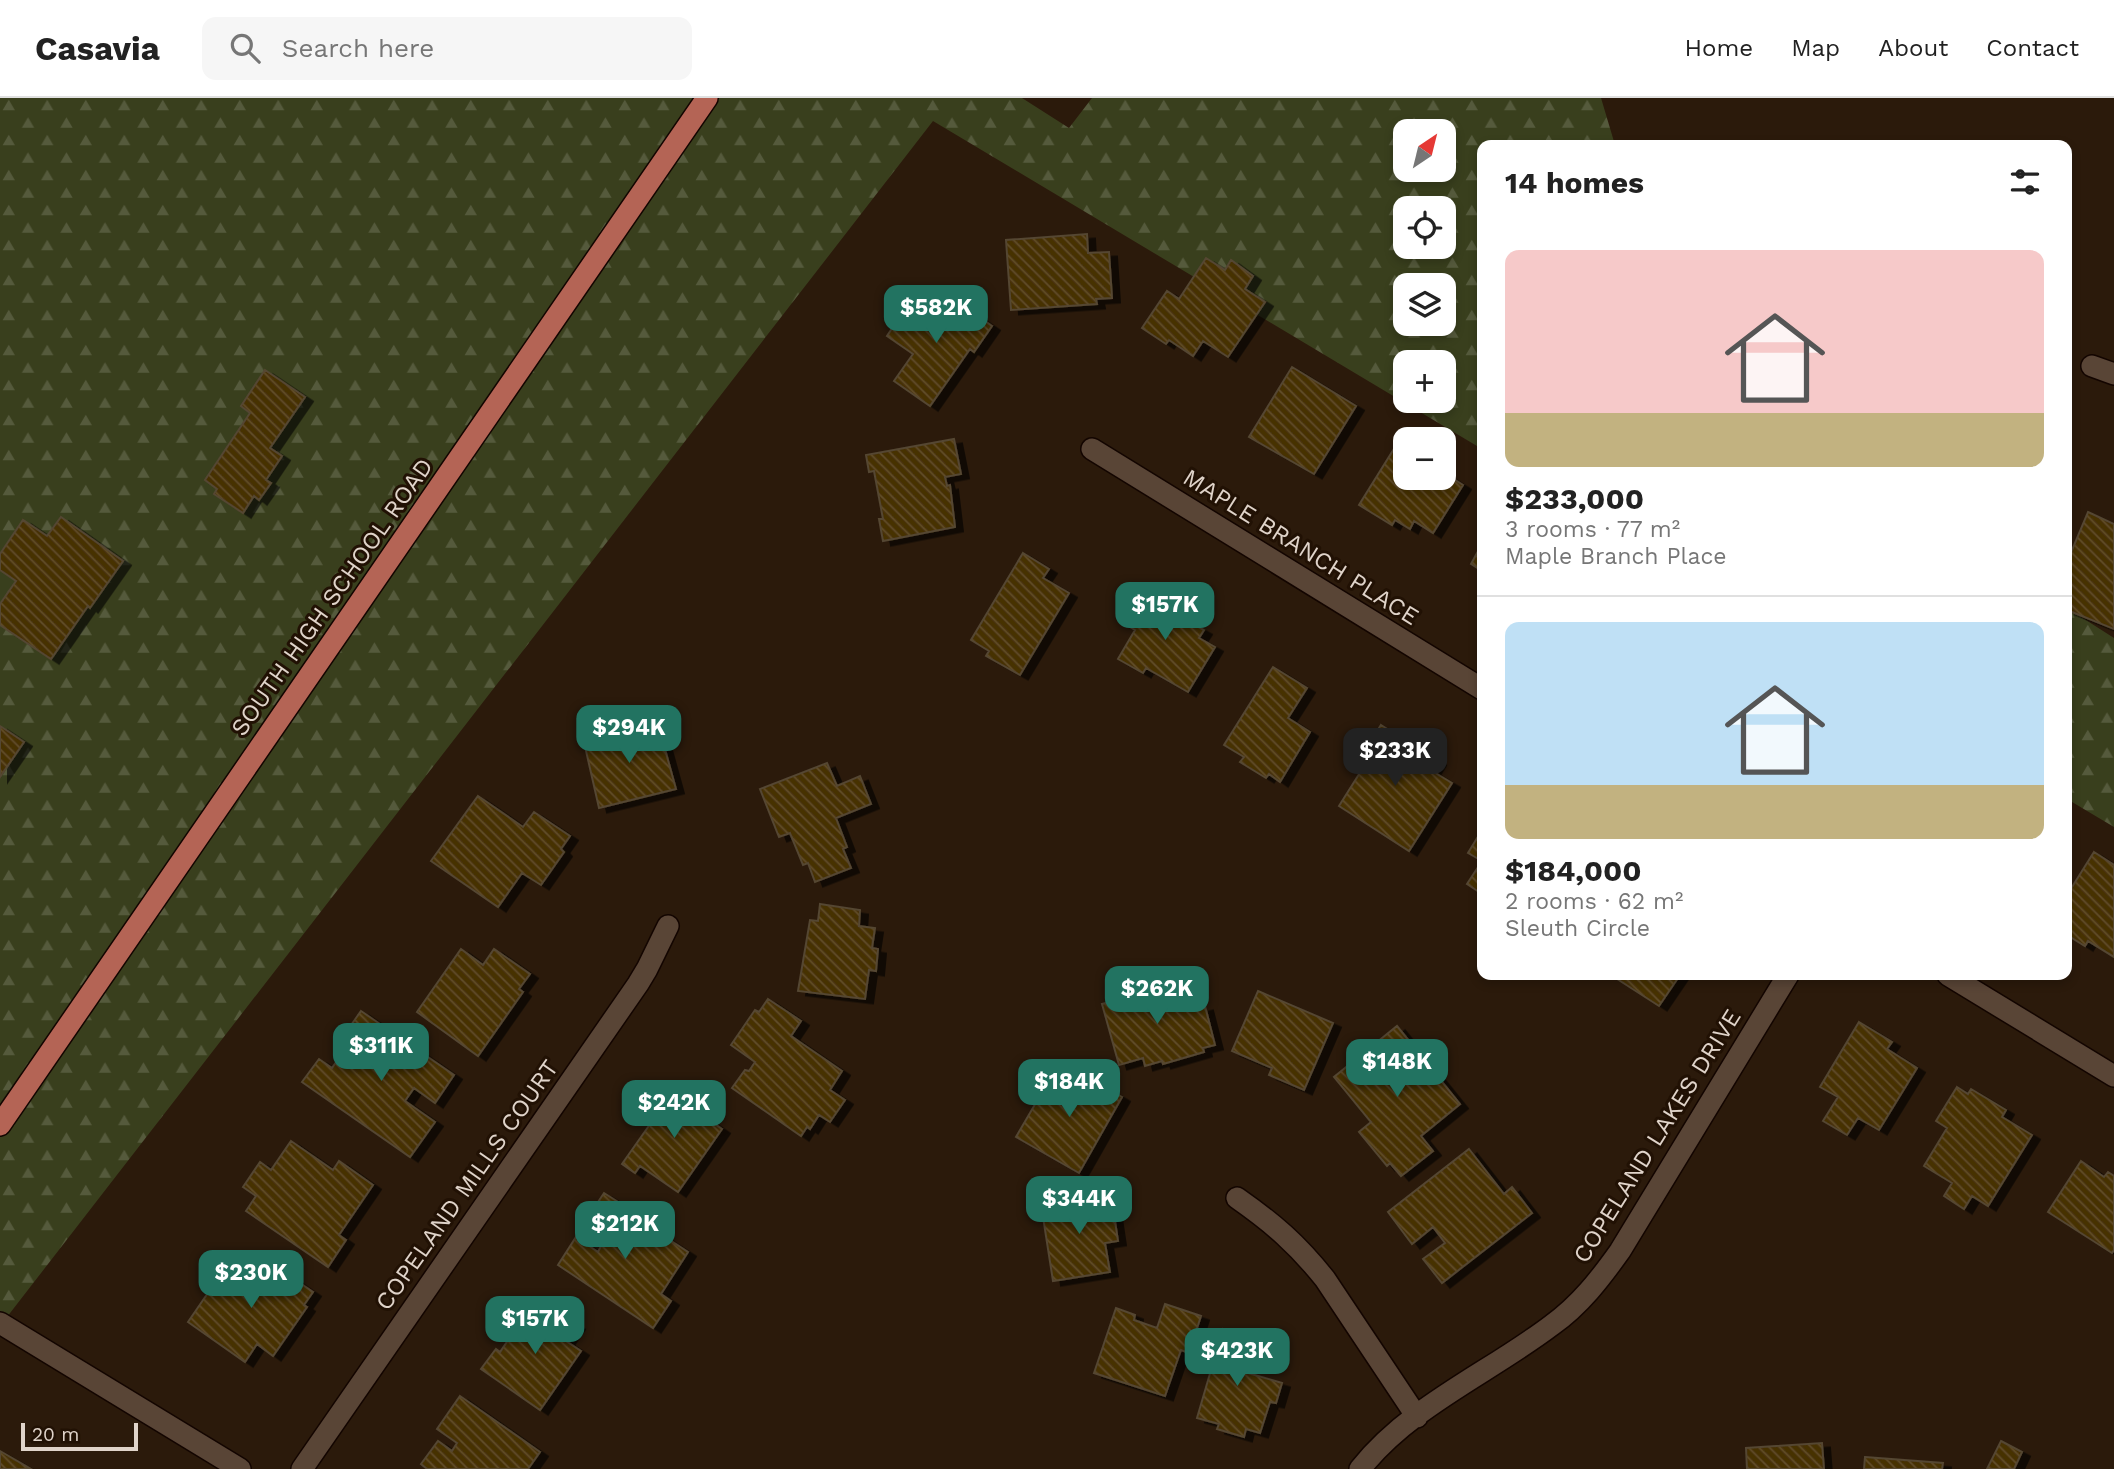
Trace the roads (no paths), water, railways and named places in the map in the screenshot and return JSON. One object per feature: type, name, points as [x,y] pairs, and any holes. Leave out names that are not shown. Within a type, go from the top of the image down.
[{"type":"main road","name":"SOUTH HIGH SCHOOL ROAD","points":[[0,1125],[706,98]]},
{"type":"street","points":[[2092,366],[2114,374]]},
{"type":"street","name":"MAPLE BRANCH PLACE","points":[[1092,449],[1477,686]]},
{"type":"street","name":"COPELAND MILLS COURT","points":[[302,1469],[638,984],[668,926]]},
{"type":"street","name":"COPELAND LAKES DRIVE","points":[[1360,1469],[1391,1437],[1552,1325],[1594,1286],[1620,1251],[1785,980]]},
{"type":"street","points":[[1956,980],[2114,1076]]},
{"type":"street","points":[[1237,1198],[1276,1226],[1318,1270],[1417,1417]]},
{"type":"street","points":[[0,1323],[240,1469]]}]
